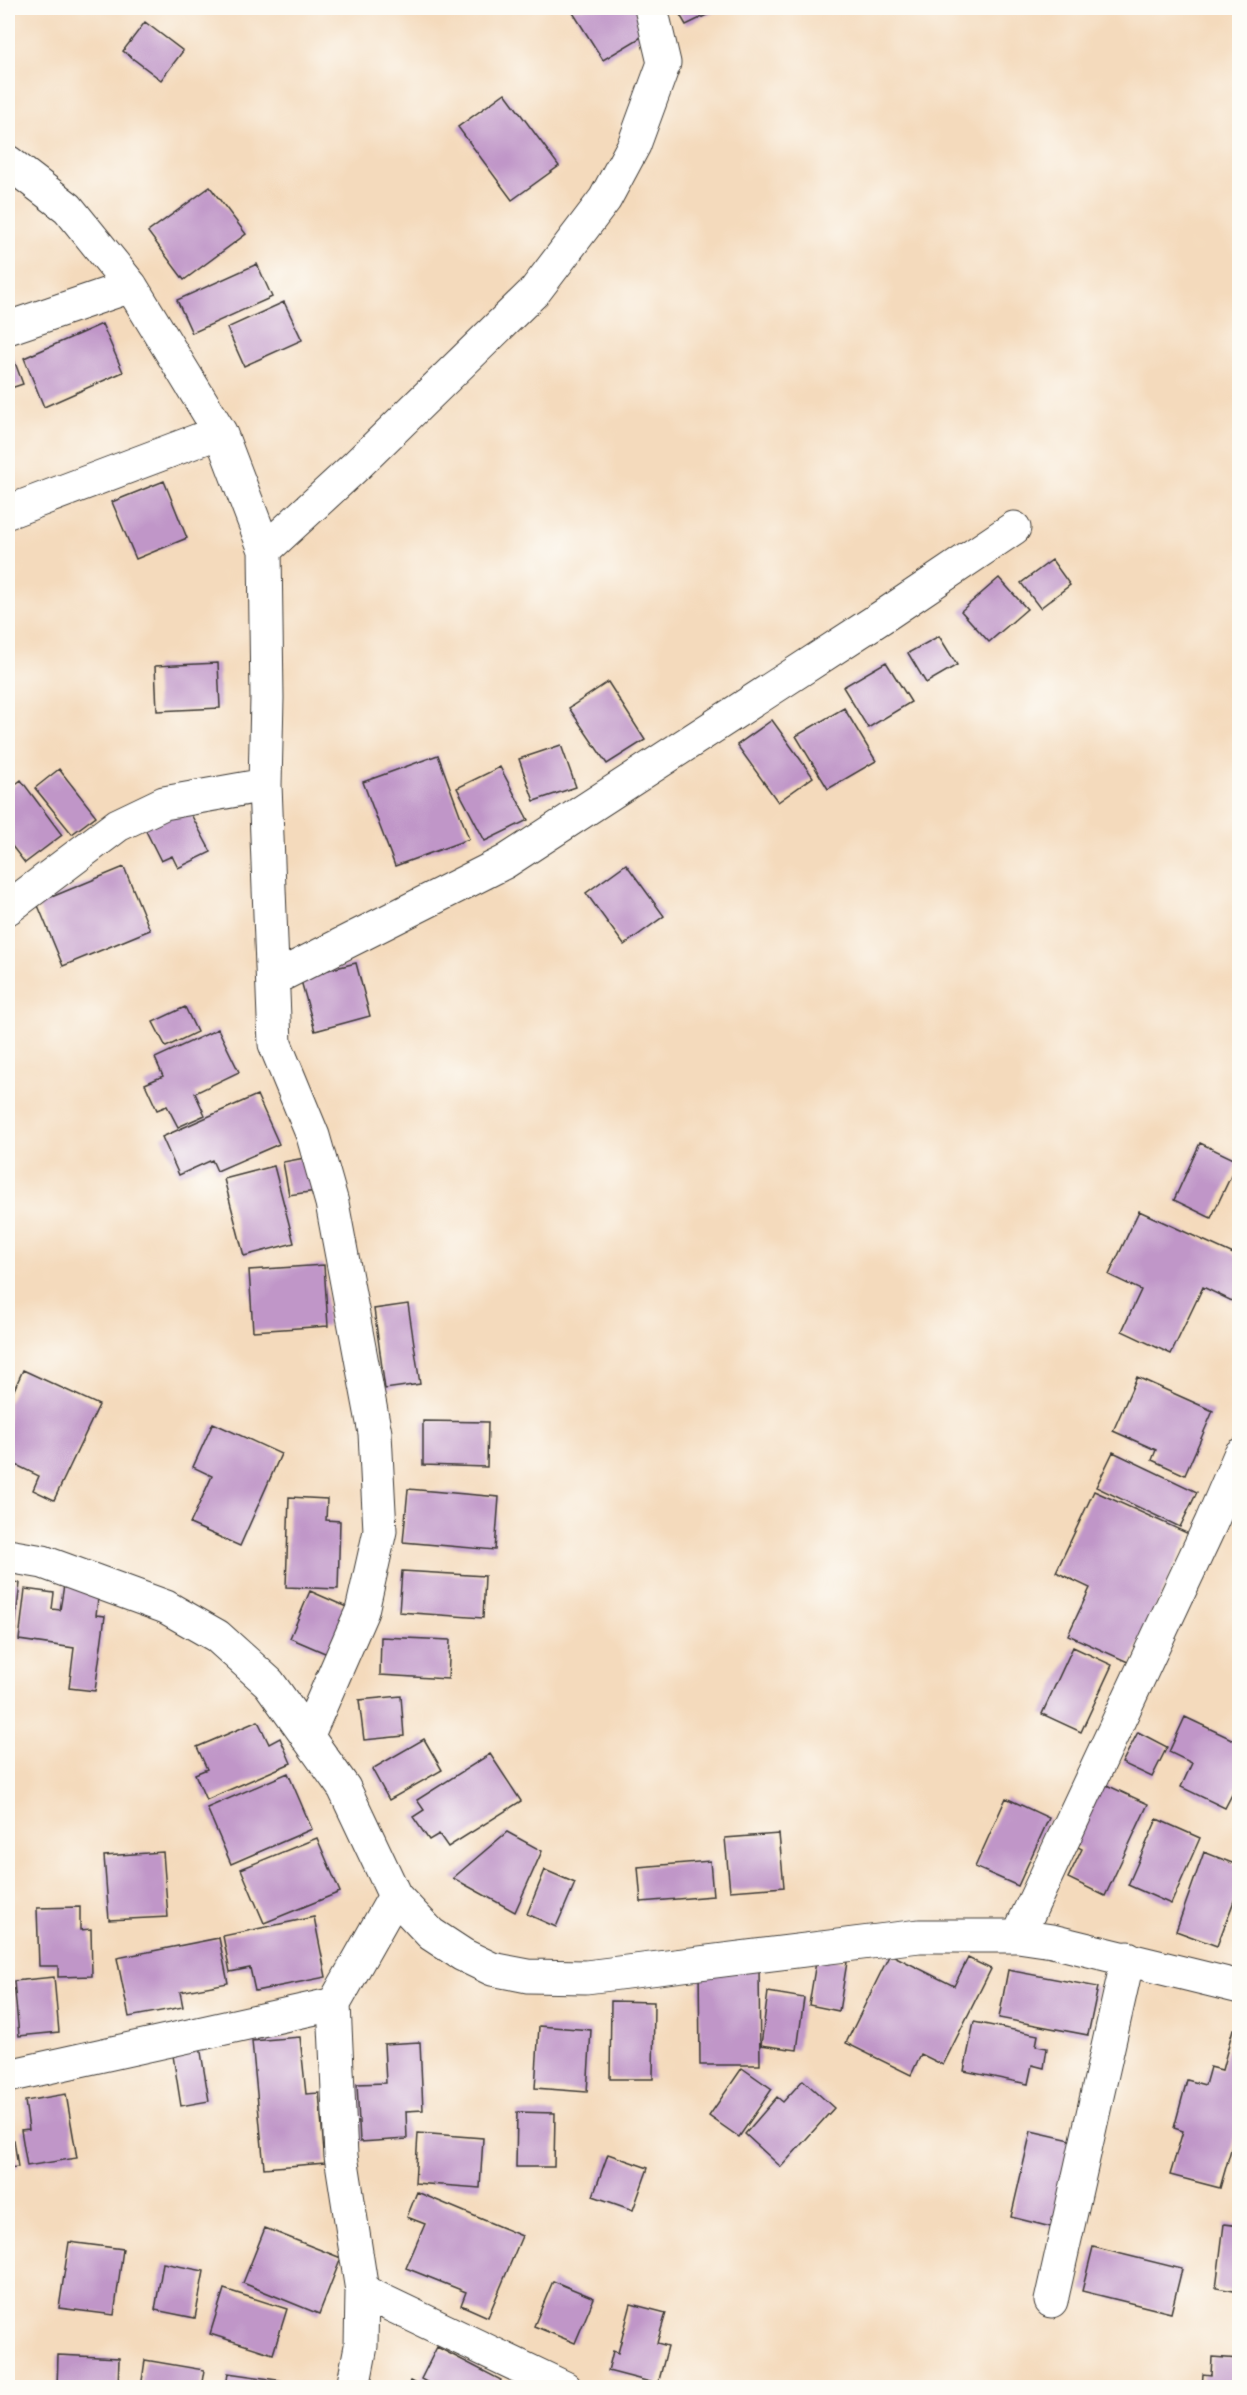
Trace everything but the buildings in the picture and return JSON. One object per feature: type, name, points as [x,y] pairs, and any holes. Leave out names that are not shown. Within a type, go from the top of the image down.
[{"type":"street","points":[[265,550],[357,465],[535,291],[605,199],[634,145],[664,63],[651,8]]},
{"type":"street","points":[[8,162],[68,208],[131,286],[220,432],[265,550],[267,698],[265,785],[275,1044],[313,1137],[332,1203],[375,1433],[380,1531],[362,1611],[307,1737]]},
{"type":"street","points":[[8,328],[131,286]]},
{"type":"street","points":[[8,512],[220,432]]},
{"type":"street","points":[[273,979],[505,862],[885,615],[1014,528]]},
{"type":"street","points":[[8,908],[118,825],[164,803],[265,785]]},
{"type":"street","points":[[1018,1936],[1211,1523],[1239,1455]]},
{"type":"street","points":[[8,1556],[43,1562],[166,1607],[217,1636],[269,1683],[344,1788],[395,1896],[431,1934],[463,1955],[492,1969],[528,1976],[586,1977],[918,1936],[1018,1936],[1128,1958],[1239,1987]]},
{"type":"street","points":[[352,2388],[361,2346],[362,2291],[341,2156],[334,2004],[395,1896]]},
{"type":"street","points":[[1051,2301],[1128,1958]]},
{"type":"street","points":[[8,2076],[334,2004]]},
{"type":"street","points":[[362,2291],[565,2388]]}]
